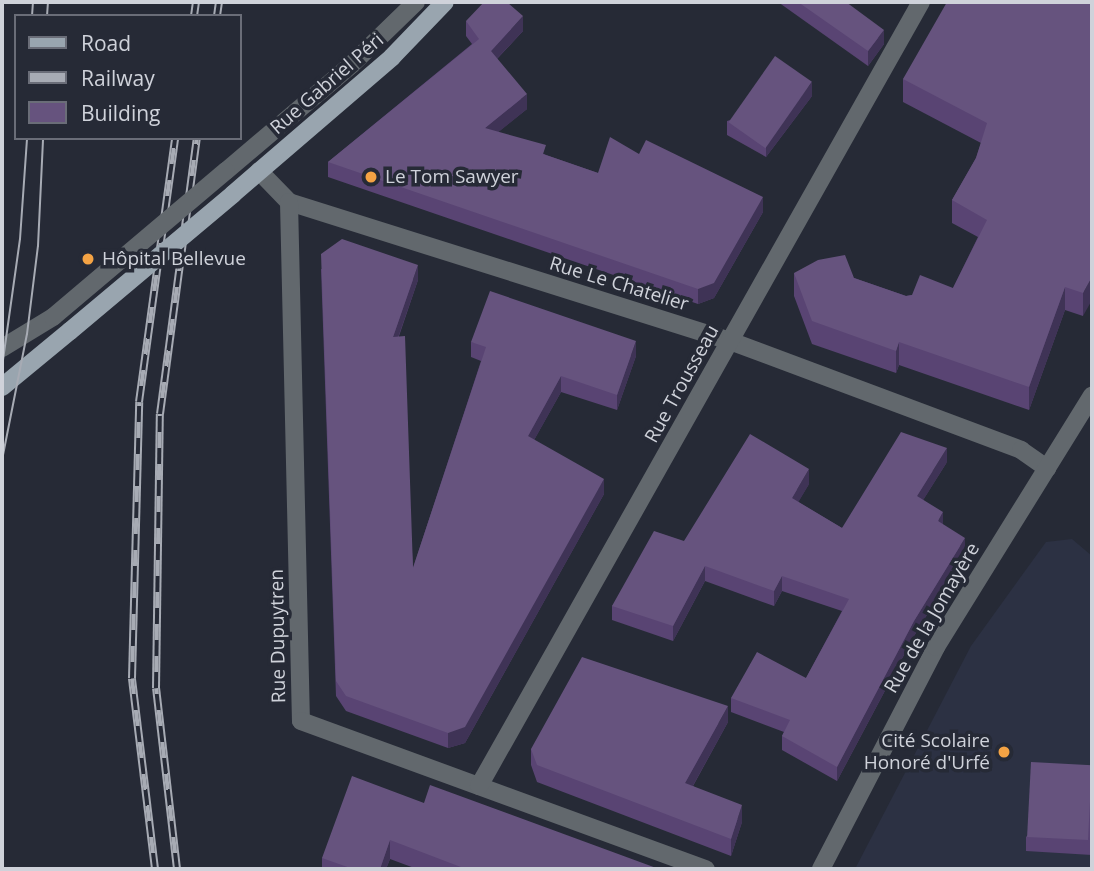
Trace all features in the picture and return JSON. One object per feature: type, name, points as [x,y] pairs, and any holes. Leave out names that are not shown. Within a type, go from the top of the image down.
[{"type":"main road","name":"Rue Gabriel Péri","points":[[2,387],[392,57],[445,2]]},
{"type":"street","name":"Rue Gabriel Péri","points":[[2,348],[53,317],[352,64],[416,2]]},
{"type":"street","name":"Rue Trousseau","points":[[479,786],[921,2]]},
{"type":"street","name":"Rue Le Chatelier","points":[[259,171],[289,202],[730,341],[1021,450],[1047,468]]},
{"type":"street","name":"Rue Dupuytren","points":[[289,202],[301,721],[706,869]]},
{"type":"street","name":"Rue de la Jomayère","points":[[821,869],[936,647],[1092,395]]},
{"type":"shaded area","name":"Cité Scolaire Honoré d'Urfé","points":[[1072,539],[1092,556],[1092,869],[855,869],[971,646],[1046,542]]},
{"type":"building","points":[[484,2],[507,2],[523,16],[491,51],[527,94],[485,128],[546,145],[543,154],[598,173],[610,137],[639,154],[646,140],[763,197],[714,283],[698,289],[328,162],[479,39],[466,21]]},
{"type":"building","points":[[798,2],[846,2],[884,30],[868,51]]},
{"type":"building","points":[[947,2],[1092,2],[1092,277],[1083,293],[1065,287],[1029,387],[899,342],[896,351],[812,321],[794,273],[818,260],[845,255],[854,278],[906,296],[912,295],[920,275],[953,288],[987,220],[952,200],[976,158],[987,123],[903,79]]},
{"type":"building","points":[[775,56],[812,82],[765,148],[729,122]]},
{"type":"building","points":[[342,239],[418,265],[393,337],[405,336],[413,568],[486,347],[471,342],[490,291],[636,341],[617,395],[561,376],[528,436],[604,479],[465,727],[448,733],[346,696],[336,681],[321,254]]},
{"type":"building","points":[[901,432],[947,448],[917,496],[943,512],[938,521],[965,538],[914,621],[837,767],[782,736],[790,720],[731,698],[757,652],[806,678],[849,599],[782,576],[774,591],[705,566],[673,626],[612,606],[654,531],[684,541],[750,434],[809,469],[792,498],[842,528]]},
{"type":"building","points":[[582,657],[728,706],[685,783],[742,805],[731,839],[537,765],[531,749]]},
{"type":"building","points":[[1031,762],[1092,765],[1088,840],[1027,837]]},
{"type":"building","points":[[352,776],[424,803],[430,785],[659,869],[466,869],[390,840],[380,869],[353,869],[322,858]]},
{"type":"tram line","points":[[32,14],[33,2]]},
{"type":"tram line","points":[[47,14],[48,2]]},
{"type":"tram line","points":[[2,367],[20,239],[27,140]]},
{"type":"tram line","points":[[2,460],[27,334],[38,246],[43,140]]},
{"type":"railway","points":[[194,14],[196,2]]},
{"type":"railway","points":[[217,14],[219,2]]},
{"type":"railway","points":[[155,869],[132,678],[139,402],[175,140]]},
{"type":"railway","points":[[177,869],[156,688],[160,414],[197,140]]},
{"type":"place","name":"Le Tom Sawyer","points":[[371,177]]},
{"type":"place","name":"Hôpital Bellevue","points":[[88,259]]},
{"type":"place","name":"Cité Scolaire Honoré d'Urfé","points":[[1004,752]]}]
